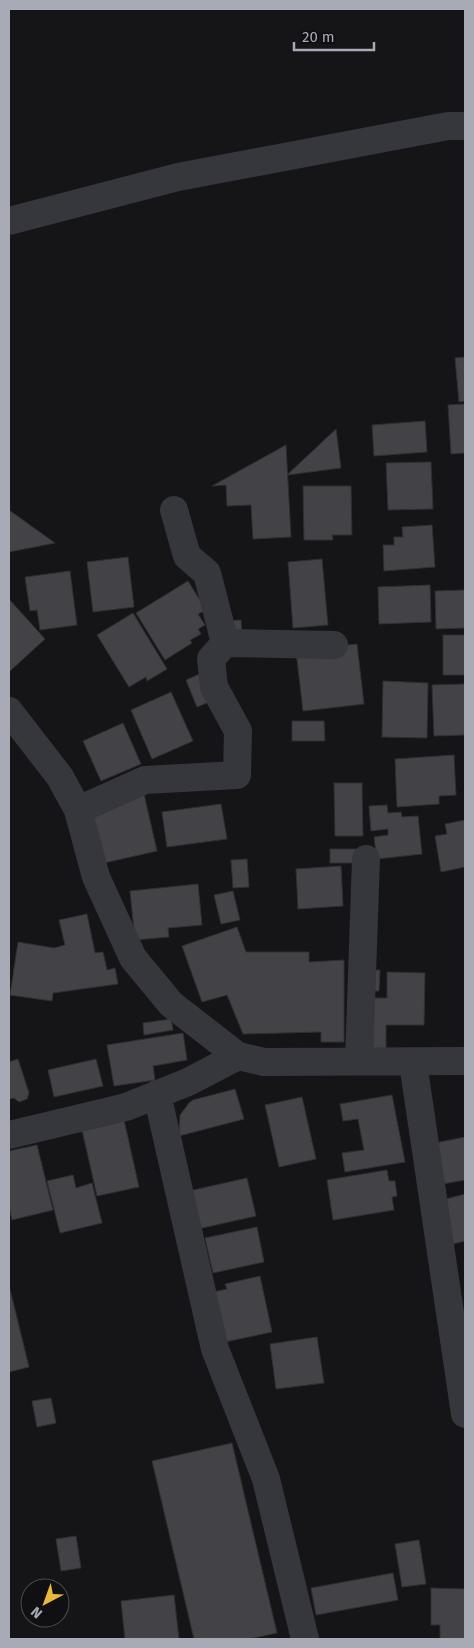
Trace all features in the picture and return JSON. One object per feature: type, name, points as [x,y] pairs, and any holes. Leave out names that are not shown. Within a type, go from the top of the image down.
[{"type":"street","points":[[9,220],[178,177],[448,126],[465,126]]},
{"type":"street","points":[[174,510],[187,556],[207,573],[225,643]]},
{"type":"street","points":[[78,810],[145,780],[237,775],[238,731],[214,687],[211,659],[225,643],[334,645]]},
{"type":"street","points":[[9,711],[60,777],[78,810],[96,877],[133,958],[171,1004],[238,1056],[264,1062],[359,1060],[413,1063],[465,1061]]},
{"type":"street","points":[[359,1060],[366,858]]},
{"type":"street","points":[[9,1135],[126,1107],[188,1082],[238,1056]]},
{"type":"street","points":[[413,1063],[465,1414]]},
{"type":"street","points":[[157,1094],[215,1349],[266,1479],[305,1639]]},
{"type":"building","points":[[465,357],[465,401],[459,402],[455,358]]},
{"type":"building","points":[[465,404],[465,453],[451,454],[448,405]]},
{"type":"building","points":[[425,421],[427,452],[374,456],[372,425]]},
{"type":"building","points":[[336,429],[341,468],[287,475]]},
{"type":"building","points":[[286,445],[291,537],[253,539],[251,505],[227,506],[226,485],[212,486]]},
{"type":"building","points":[[431,462],[433,509],[388,510],[386,463]]},
{"type":"building","points":[[303,486],[351,486],[352,535],[332,535],[333,540],[304,540]]},
{"type":"building","points":[[9,510],[55,543],[9,552]]},
{"type":"building","points":[[432,525],[435,567],[384,571],[383,545],[394,545],[394,537],[403,537],[402,527]]},
{"type":"building","points":[[128,557],[134,607],[93,612],[87,562]]},
{"type":"building","points":[[322,559],[328,625],[293,628],[288,562]]},
{"type":"building","points":[[70,571],[77,625],[40,630],[37,610],[30,611],[25,577]]},
{"type":"building","points":[[188,581],[206,610],[198,614],[205,625],[198,629],[201,634],[190,640],[192,643],[165,660],[136,613]]},
{"type":"building","points":[[430,585],[431,622],[379,624],[378,587]]},
{"type":"building","points":[[465,590],[465,628],[436,629],[435,591]]},
{"type":"building","points":[[9,599],[45,639],[10,671],[9,669]]},
{"type":"building","points":[[133,613],[167,669],[147,681],[146,677],[129,687],[97,635]]},
{"type":"building","points":[[241,620],[242,636],[229,637],[228,621]]},
{"type":"building","points":[[443,635],[465,635],[465,675],[443,675]]},
{"type":"building","points":[[357,644],[364,704],[303,711],[296,651]]},
{"type":"building","points":[[204,672],[216,699],[197,707],[186,680]]},
{"type":"building","points":[[383,681],[428,683],[427,738],[382,737]]},
{"type":"building","points":[[465,684],[465,735],[434,736],[432,685]]},
{"type":"building","points":[[171,692],[193,741],[152,759],[131,710]]},
{"type":"building","points":[[292,721],[324,721],[325,741],[292,741]]},
{"type":"building","points":[[123,723],[141,764],[101,781],[83,741]]},
{"type":"building","points":[[454,755],[456,795],[439,796],[439,804],[397,807],[395,759]]},
{"type":"building","points":[[334,783],[362,783],[363,836],[335,836]]},
{"type":"building","points":[[144,794],[157,851],[104,863],[90,806]]},
{"type":"building","points":[[221,804],[227,839],[167,847],[162,812]]},
{"type":"building","points":[[387,805],[388,813],[401,812],[402,817],[418,816],[422,854],[377,859],[374,837],[388,835],[388,829],[371,831],[369,806]]},
{"type":"building","points":[[465,820],[465,867],[441,872],[435,836],[447,834],[445,824]]},
{"type":"building","points":[[330,849],[358,849],[358,863],[330,863]]},
{"type":"building","points":[[247,859],[249,887],[233,888],[231,860]]},
{"type":"building","points":[[341,866],[343,906],[298,909],[296,869]]},
{"type":"building","points":[[198,884],[202,925],[168,928],[169,937],[135,940],[130,891]]},
{"type":"building","points":[[233,891],[240,920],[221,924],[214,895]]},
{"type":"building","points":[[87,914],[95,953],[103,952],[107,970],[115,968],[118,984],[53,993],[52,1001],[10,995],[18,942],[54,948],[65,945],[59,920]]},
{"type":"building","points":[[237,927],[246,952],[309,952],[309,962],[344,960],[344,1042],[321,1042],[321,1032],[243,1034],[227,995],[202,1002],[182,946]]},
{"type":"building","points":[[363,970],[380,970],[379,991],[363,991]]},
{"type":"building","points":[[387,972],[425,973],[424,1025],[386,1025],[386,1049],[370,1049],[371,998],[387,998]]},
{"type":"building","points":[[171,1019],[173,1030],[144,1035],[143,1023]]},
{"type":"building","points":[[183,1033],[187,1060],[153,1066],[155,1080],[114,1086],[107,1045]]},
{"type":"building","points":[[18,1059],[29,1093],[27,1099],[19,1102],[14,1098],[9,1099],[9,1062]]},
{"type":"building","points":[[96,1059],[103,1086],[54,1097],[48,1070]]},
{"type":"building","points":[[235,1089],[244,1119],[179,1136],[180,1115],[189,1103],[193,1100]]},
{"type":"building","points":[[392,1095],[405,1162],[345,1172],[342,1153],[364,1150],[358,1119],[343,1121],[340,1104]]},
{"type":"building","points":[[302,1097],[316,1159],[279,1167],[265,1105]]},
{"type":"building","points":[[124,1120],[139,1187],[97,1196],[82,1130]]},
{"type":"building","points":[[465,1137],[465,1180],[437,1185],[430,1144]]},
{"type":"building","points":[[37,1145],[53,1210],[12,1220],[9,1206],[9,1151]]},
{"type":"building","points":[[387,1170],[389,1181],[395,1181],[397,1196],[392,1197],[394,1210],[333,1220],[327,1180]]},
{"type":"building","points":[[73,1175],[76,1188],[92,1183],[102,1223],[60,1233],[47,1181]]},
{"type":"building","points":[[247,1178],[256,1216],[198,1229],[189,1191]]},
{"type":"building","points":[[465,1194],[465,1241],[453,1244],[442,1200]]},
{"type":"building","points":[[257,1227],[264,1262],[213,1273],[205,1238]]},
{"type":"building","points":[[260,1276],[272,1332],[225,1342],[213,1292],[227,1289],[225,1284]]},
{"type":"building","points":[[9,1285],[29,1367],[9,1372]]},
{"type":"building","points":[[317,1337],[324,1383],[276,1389],[270,1344]]},
{"type":"building","points":[[51,1398],[56,1423],[37,1427],[32,1401]]},
{"type":"building","points":[[232,1443],[277,1633],[249,1639],[194,1639],[152,1461]]},
{"type":"building","points":[[76,1536],[81,1568],[61,1571],[56,1539]]},
{"type":"building","points":[[419,1540],[426,1584],[402,1587],[395,1544]]},
{"type":"building","points":[[393,1573],[398,1600],[316,1615],[311,1588]]},
{"type":"building","points":[[431,1588],[465,1589],[465,1639],[440,1639],[440,1625],[431,1625]]},
{"type":"building","points":[[174,1595],[179,1639],[125,1639],[121,1601]]}]
